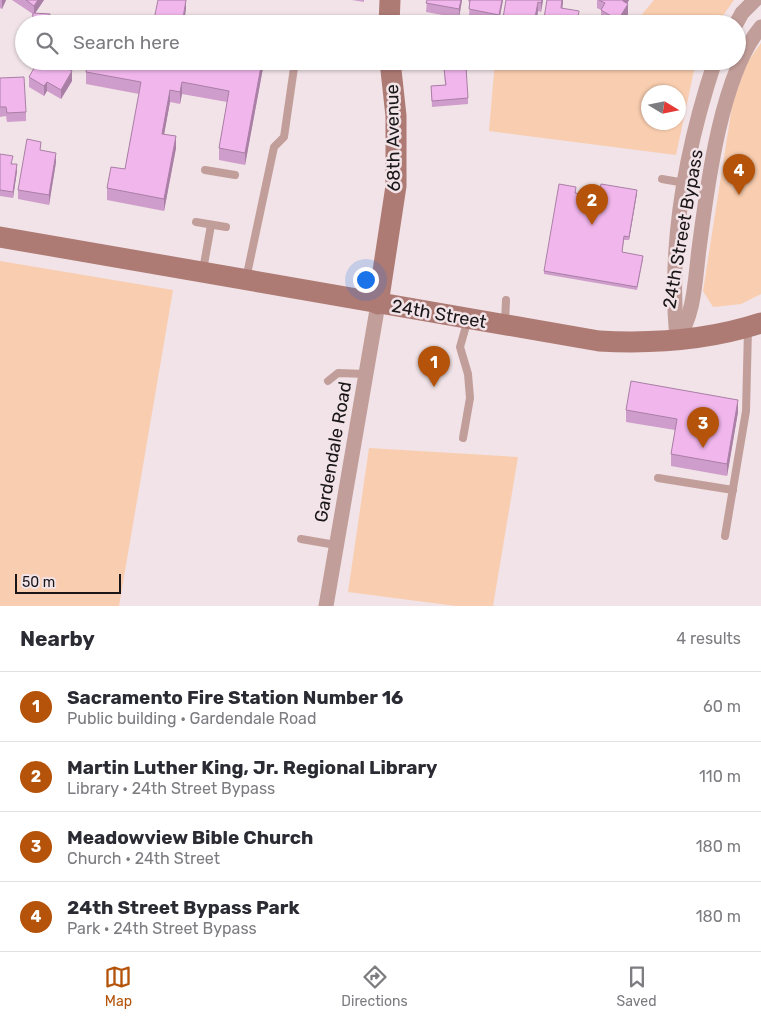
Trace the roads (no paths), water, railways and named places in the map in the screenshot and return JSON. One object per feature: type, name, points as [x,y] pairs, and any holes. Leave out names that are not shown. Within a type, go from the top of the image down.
[{"type":"street","points":[[389,15],[390,0]]},
{"type":"street","points":[[741,15],[754,0]]},
{"type":"street","name":"24th Street Bypass","points":[[746,49],[752,37],[761,27]]},
{"type":"street","name":"68th Avenue","points":[[378,304],[396,186],[396,116],[391,70]]},
{"type":"street","name":"24th Street Bypass","points":[[677,340],[674,270],[678,223],[695,126],[712,70]]},
{"type":"street","name":"24th Street Bypass","points":[[677,340],[685,328],[693,295],[708,189],[728,96],[736,70]]},
{"type":"street","points":[[706,89],[728,96]]},
{"type":"street","points":[[685,183],[708,189]]},
{"type":"street","name":"24th Street","points":[[0,237],[599,341],[631,343],[677,340],[716,335],[754,325]]},
{"type":"street","name":"Gardendale Road","points":[[326,606],[378,304]]},
{"type":"lane","points":[[246,281],[274,147],[284,137],[294,70]]},
{"type":"lane","points":[[205,170],[235,175]]},
{"type":"lane","points":[[662,179],[685,183]]},
{"type":"lane","points":[[196,222],[226,227]]},
{"type":"lane","points":[[202,273],[211,225]]},
{"type":"lane","points":[[504,325],[506,300]]},
{"type":"lane","points":[[463,438],[470,398],[468,374],[460,347],[468,319]]},
{"type":"lane","points":[[725,536],[746,411],[754,325]]},
{"type":"lane","points":[[328,381],[338,373],[366,374]]},
{"type":"lane","points":[[658,478],[733,490]]},
{"type":"lane","points":[[301,539],[336,545]]},
{"type":"place","name":"24th Street Bypass Park","points":[[739,195]]},
{"type":"place","name":"Martin Luther King, Jr. Regional Library","points":[[592,225]]},
{"type":"place","name":"Sacramento Fire Station Number 16","points":[[434,387]]},
{"type":"place","name":"Meadowview Bible Church","points":[[703,448]]}]
